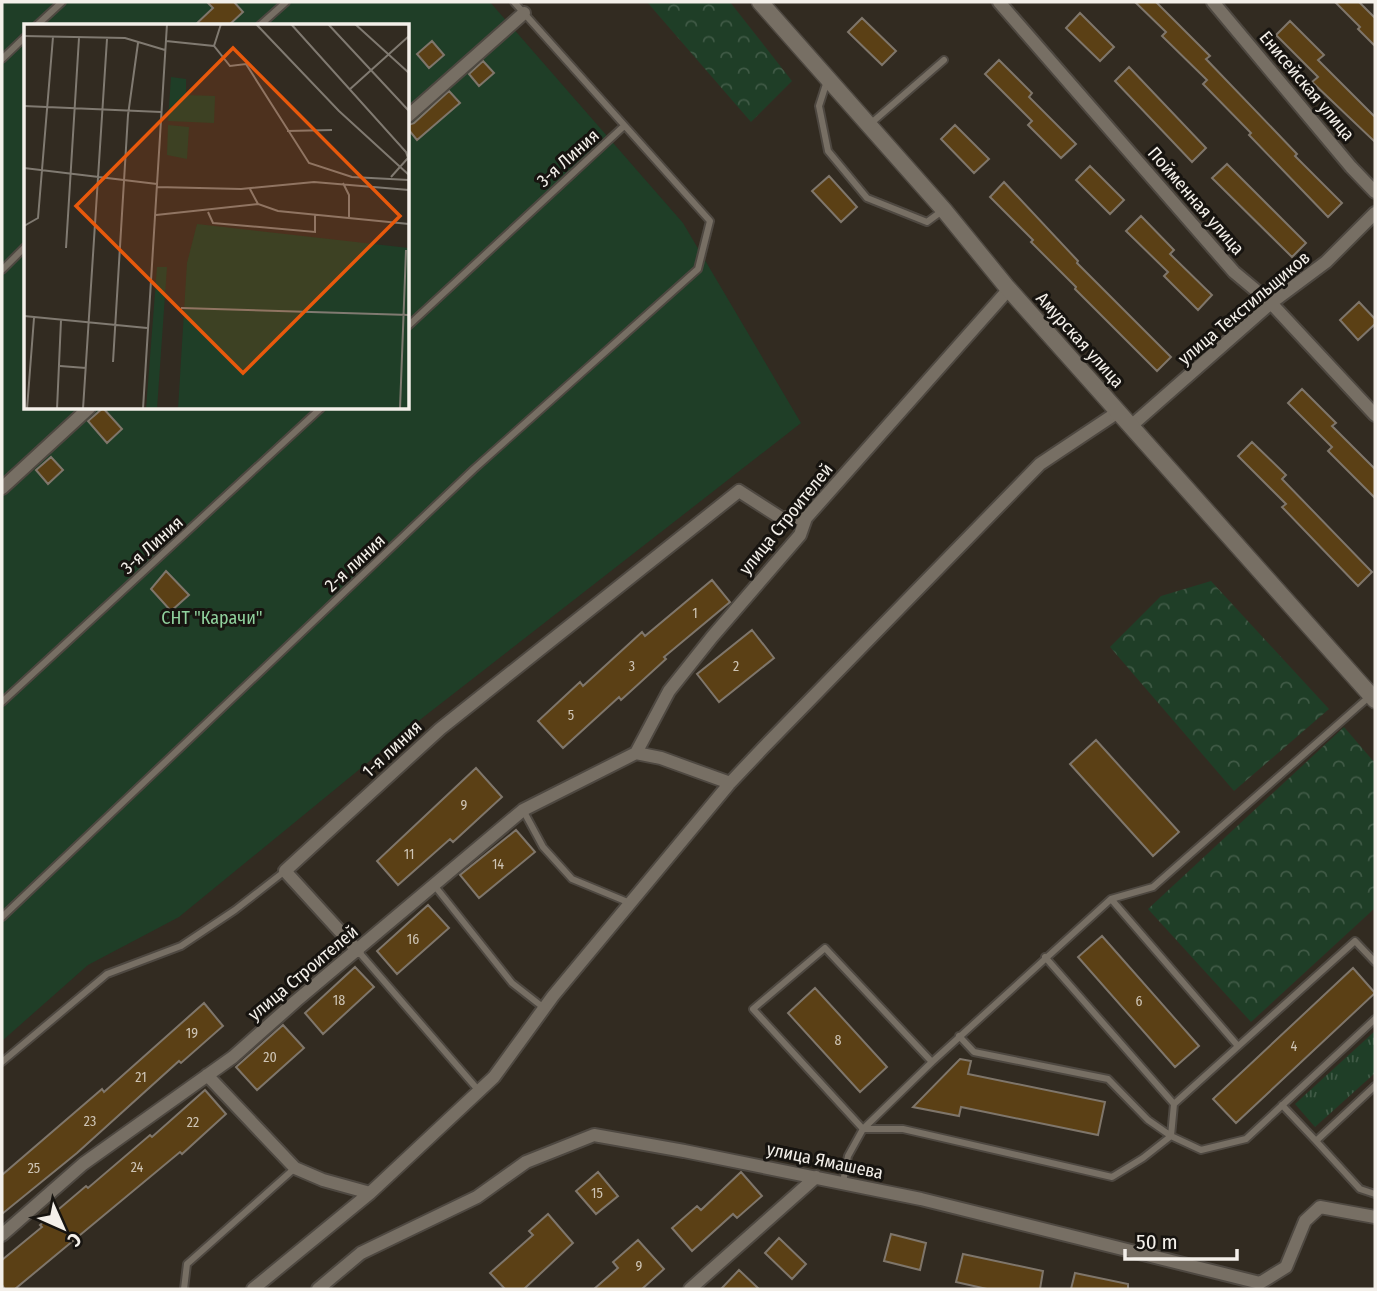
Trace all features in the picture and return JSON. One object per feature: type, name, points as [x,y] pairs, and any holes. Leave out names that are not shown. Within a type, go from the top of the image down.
[{"type":"street","name":"Амурская улица","points":[[760,2],[944,210],[1009,289],[1373,698]]},
{"type":"street","name":"Пойменная улица","points":[[999,2],[1234,272],[1271,303],[1375,415]]},
{"type":"street","name":"Енисейская улица","points":[[1213,2],[1375,192]]},
{"type":"street","points":[[410,114],[524,13]]},
{"type":"street","name":"улица Текстильщиков","points":[[1131,426],[1271,303],[1326,262],[1375,213]]},
{"type":"street","name":"улица Строителей","points":[[2,1235],[83,1164],[233,1057],[523,810],[636,753],[669,691],[800,535],[806,518],[1009,289]]},
{"type":"street","points":[[2,488],[87,410]]},
{"type":"street","points":[[253,1289],[370,1194],[494,1077],[544,1008],[730,783],[1040,464],[1118,412]]},
{"type":"street","name":"1-я линия","points":[[285,872],[440,729],[739,491],[781,518],[806,518]]},
{"type":"street","points":[[636,753],[661,758],[730,783]]},
{"type":"street","points":[[285,872],[358,951]]},
{"type":"street","points":[[207,1075],[295,1168],[323,1180],[370,1194]]},
{"type":"street","name":"улица Ямашева","points":[[317,1289],[361,1252],[478,1197],[526,1162],[594,1135],[843,1182],[1260,1283],[1286,1267],[1305,1221],[1320,1207],[1375,1217]]},
{"type":"street","points":[[690,1289],[816,1177]]},
{"type":"lane","points":[[38,24],[62,2]]},
{"type":"lane","points":[[261,24],[286,2]]},
{"type":"lane","points":[[514,2],[624,127]]},
{"type":"lane","points":[[2,59],[24,38]]},
{"type":"lane","points":[[869,125],[944,60]]},
{"type":"lane","points":[[827,79],[819,106],[828,151],[867,198],[928,222],[944,210]]},
{"type":"lane","name":"2-я линия","points":[[2,918],[474,469],[698,269],[710,221],[624,127]]},
{"type":"lane","name":"3-я Линия","points":[[410,324],[624,127]]},
{"type":"lane","points":[[2,270],[24,248]]},
{"type":"lane","name":"3-я Линия","points":[[2,702],[319,410]]},
{"type":"lane","points":[[843,1182],[848,1156],[863,1129],[1045,957],[1111,899],[1153,887],[1373,698]]},
{"type":"lane","points":[[523,810],[543,847],[572,879],[631,903]]},
{"type":"lane","name":"1-я линия","points":[[2,1062],[107,974],[181,946],[285,872]]},
{"type":"lane","points":[[433,885],[512,983],[544,1008]]},
{"type":"lane","points":[[1111,899],[1238,1046]]},
{"type":"lane","points":[[932,1062],[825,948],[753,1009],[863,1129],[903,1129],[1112,1177],[1171,1136],[1174,1104],[1355,941],[1375,962]]},
{"type":"lane","points":[[358,951],[480,1091]]},
{"type":"lane","points":[[1045,957],[1174,1104]]},
{"type":"lane","points":[[959,1036],[974,1052],[1108,1079],[1148,1120],[1171,1136],[1201,1150],[1246,1139],[1375,1019]]},
{"type":"lane","points":[[1316,1142],[1375,1086]]},
{"type":"lane","points":[[1282,1105],[1360,1189],[1375,1194]]},
{"type":"lane","points":[[184,1289],[187,1264],[295,1168]]},
{"type":"green space","name":"СНТ \"Карачи\"","points":[[2,2],[490,2],[683,223],[801,423],[421,719],[179,917],[88,965],[2,1041]]},
{"type":"green space","points":[[647,2],[730,2],[792,81],[751,122]]},
{"type":"green space","points":[[1211,581],[1329,709],[1234,791],[1110,647],[1161,596]]},
{"type":"green space","points":[[1344,727],[1375,763],[1375,908],[1251,1022],[1148,909]]},
{"type":"green space","points":[[1375,1031],[1375,1073],[1315,1127],[1295,1104]]},
{"type":"building","points":[[207,2],[234,2],[243,12],[230,24],[196,24],[213,8]]},
{"type":"building","points":[[1135,2],[1156,2],[1210,56],[1206,59],[1342,203],[1328,217],[1203,84],[1207,80],[1162,36],[1166,32]]},
{"type":"building","points":[[1335,2],[1359,2],[1375,18],[1375,46],[1358,29],[1360,27]]},
{"type":"building","points":[[1080,13],[1114,47],[1100,61],[1066,28]]},
{"type":"building","points":[[862,18],[896,51],[882,65],[848,32]]},
{"type":"building","points":[[1290,21],[1324,55],[1318,60],[1375,117],[1375,142],[1312,82],[1318,77],[1276,35]]},
{"type":"building","points":[[432,41],[444,55],[429,68],[417,54]]},
{"type":"building","points":[[999,60],[1032,93],[1029,97],[1076,144],[1061,158],[1028,125],[1032,121],[985,74]]},
{"type":"building","points":[[483,61],[494,73],[479,86],[469,74]]},
{"type":"building","points":[[1129,67],[1206,148],[1192,162],[1115,81]]},
{"type":"building","points":[[449,91],[460,103],[417,140],[410,131],[410,124]]},
{"type":"building","points":[[955,125],[989,159],[974,173],[941,139]]},
{"type":"building","points":[[1227,164],[1306,243],[1292,257],[1212,178]]},
{"type":"building","points":[[1090,166],[1124,200],[1110,214],[1076,180]]},
{"type":"building","points":[[829,176],[857,207],[841,222],[812,191]]},
{"type":"building","points":[[1004,182],[1077,263],[1171,357],[1157,371],[1075,289],[1031,242],[1033,240],[990,197]]},
{"type":"building","points":[[1141,216],[1174,250],[1170,254],[1212,295],[1198,310],[1164,276],[1168,272],[1126,231]]},
{"type":"building","points":[[1359,302],[1375,319],[1375,324],[1358,340],[1340,320]]},
{"type":"building","points":[[1302,389],[1336,423],[1332,426],[1375,469],[1375,498],[1328,451],[1332,447],[1288,403]]},
{"type":"building","points":[[101,410],[105,410],[122,429],[107,443],[88,421]]},
{"type":"building","points":[[1252,442],[1286,475],[1282,479],[1372,572],[1358,586],[1282,507],[1286,504],[1238,456]]},
{"type":"building","points":[[51,457],[63,470],[48,484],[36,470]]},
{"type":"building","points":[[166,571],[189,595],[171,611],[151,589]]},
{"type":"building","points":[[712,580],[730,602],[563,748],[538,721],[580,682],[583,686],[642,632],[645,636]]},
{"type":"building","points":[[752,630],[774,658],[719,702],[697,674]]},
{"type":"building","points":[[1096,740],[1179,832],[1153,856],[1070,764]]},
{"type":"building","points":[[476,768],[502,797],[453,842],[450,839],[398,885],[377,861]]},
{"type":"building","points":[[516,830],[535,852],[479,898],[460,875]]},
{"type":"building","points":[[428,905],[449,928],[397,974],[377,951]]},
{"type":"building","points":[[1102,936],[1199,1046],[1175,1067],[1078,957]]},
{"type":"building","points":[[355,967],[374,987],[323,1034],[305,1013]]},
{"type":"building","points":[[1353,968],[1375,993],[1236,1123],[1213,1099]]},
{"type":"building","points":[[815,988],[887,1067],[860,1092],[788,1013]]},
{"type":"building","points":[[204,1003],[223,1026],[181,1063],[179,1061],[77,1153],[2,1214],[2,1175],[102,1089],[104,1092]]},
{"type":"building","points":[[283,1025],[304,1048],[257,1090],[236,1067]]},
{"type":"building","points":[[960,1059],[971,1061],[968,1074],[1105,1102],[1098,1135],[961,1107],[959,1116],[913,1107]]},
{"type":"building","points":[[205,1090],[226,1114],[182,1154],[180,1152],[15,1289],[5,1289],[2,1285],[2,1260],[86,1186],[88,1188],[150,1135],[152,1137]]},
{"type":"building","points":[[598,1172],[618,1196],[596,1214],[576,1191]]},
{"type":"building","points":[[741,1172],[762,1196],[737,1218],[733,1214],[692,1251],[672,1228],[697,1206],[701,1210]]},
{"type":"building","points":[[548,1214],[573,1243],[524,1289],[505,1289],[490,1273],[533,1235],[529,1231]]},
{"type":"building","points":[[891,1234],[926,1243],[920,1270],[884,1261]]},
{"type":"building","points":[[779,1238],[806,1264],[792,1279],[765,1253]]},
{"type":"building","points":[[638,1240],[664,1269],[642,1289],[594,1289],[618,1268],[613,1262]]},
{"type":"building","points":[[963,1254],[1043,1271],[1040,1289],[987,1289],[956,1282]]},
{"type":"building","points":[[739,1270],[759,1289],[721,1289]]},
{"type":"building","points":[[1075,1273],[1128,1284],[1128,1289],[1071,1289]]}]
